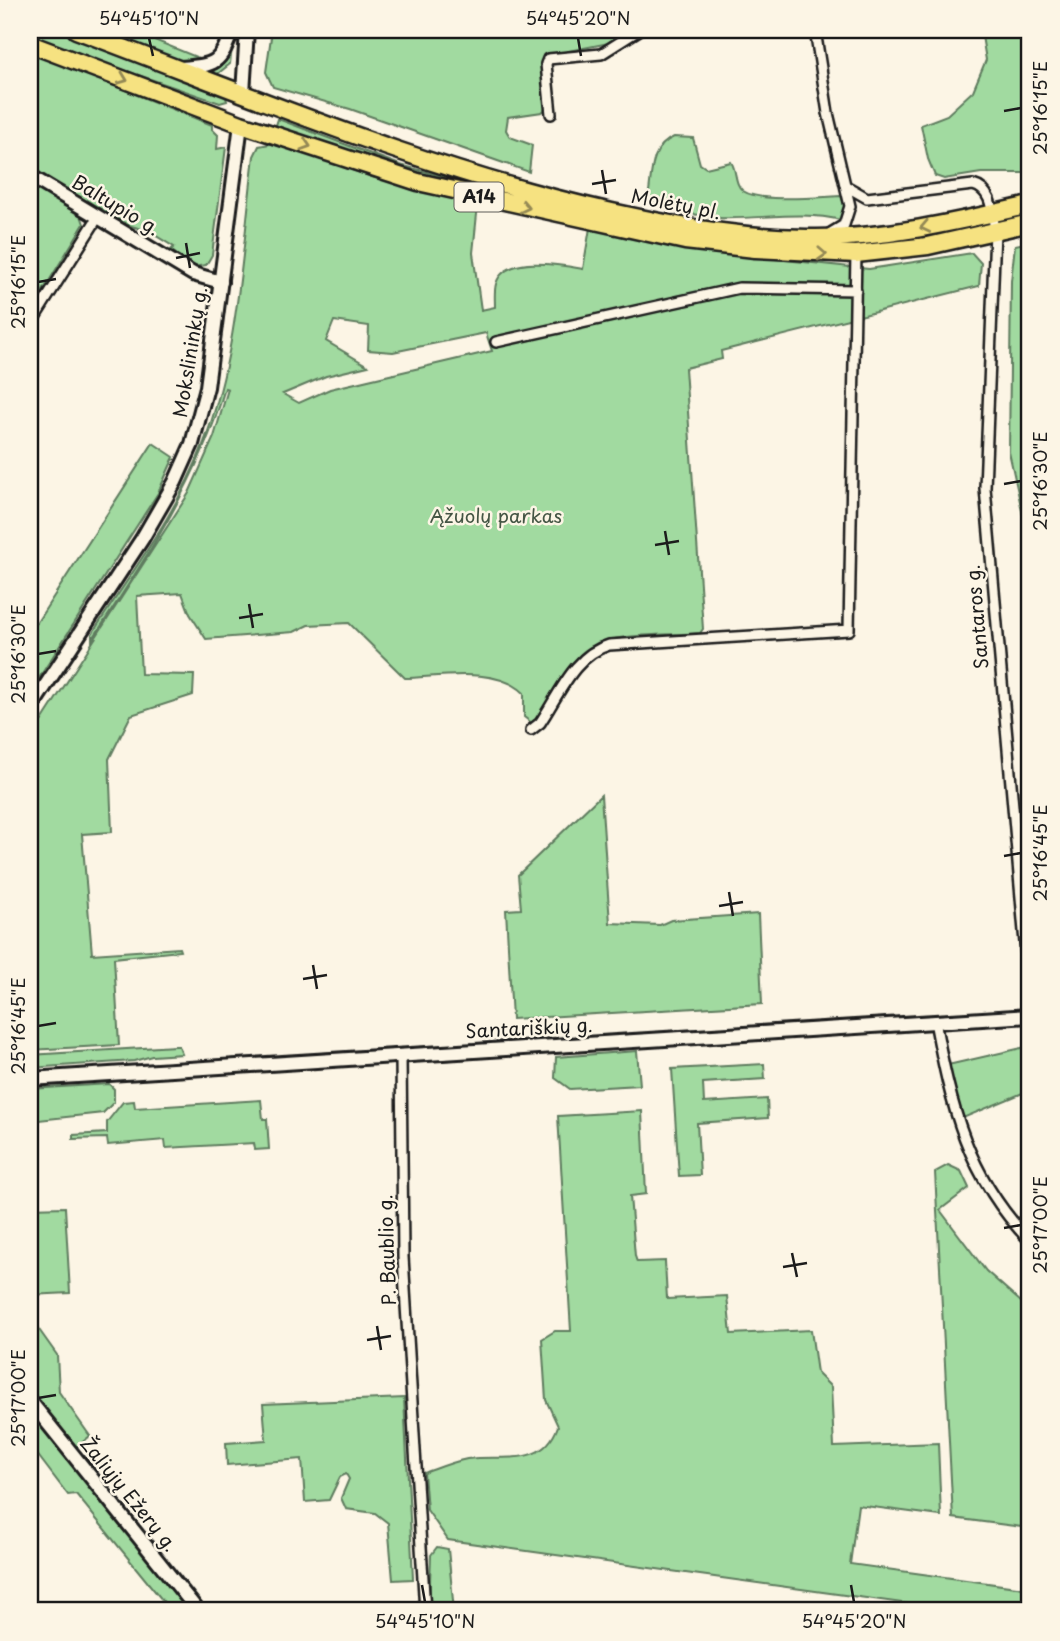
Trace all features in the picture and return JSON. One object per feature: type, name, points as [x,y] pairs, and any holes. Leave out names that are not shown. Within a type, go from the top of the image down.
[{"type":"highway","name":"A14","points":[[76,30],[243,93]]},
{"type":"highway","name":"A14","points":[[30,44],[241,124]]},
{"type":"highway","points":[[241,124],[243,93]]},
{"type":"highway","name":"Molėtų pl.","points":[[243,93],[432,164],[524,192],[724,235],[818,239],[892,233],[1030,205]]},
{"type":"highway","name":"Molėtų pl.","points":[[241,124],[418,182],[672,239],[724,247],[856,254],[928,246],[1030,223]]},
{"type":"main road","points":[[179,68],[212,64],[219,60],[232,30]]},
{"type":"main road","points":[[243,93],[247,30]]},
{"type":"main road","name":"Mokslininkų g.","points":[[30,709],[142,539],[185,463],[205,398],[241,124]]},
{"type":"main road","name":"Baltupio g.","points":[[30,176],[192,274],[221,282]]},
{"type":"main road","name":"Santariškių g.","points":[[30,1079],[1030,1016]]},
{"type":"main road","name":"Žaliųjų Ežerų g.","points":[[30,1401],[198,1611]]},
{"type":"street","points":[[551,114],[546,64],[548,59],[601,54],[639,30]]},
{"type":"street","points":[[815,30],[828,113],[850,206],[844,225],[818,239]]},
{"type":"street","points":[[846,186],[867,198],[973,185],[987,193],[995,231]]},
{"type":"street","points":[[30,325],[98,217]]},
{"type":"street","name":"Santaros g.","points":[[995,231],[985,488],[1030,1000]]},
{"type":"street","points":[[531,730],[540,723],[583,659],[596,649],[608,645],[849,630],[856,254]]},
{"type":"street","points":[[496,342],[739,288],[856,290]]},
{"type":"street","points":[[935,1021],[949,1097],[968,1150],[994,1197],[1030,1241]]},
{"type":"street","name":"P. Baublio g.","points":[[401,1056],[403,1257],[425,1611]]},
{"type":"green space","points":[[30,30],[56,30],[225,94],[227,101],[220,103],[45,43],[30,37]]},
{"type":"green space","points":[[100,30],[130,30],[218,66],[223,63],[227,30],[234,30],[230,64],[216,75],[131,45]]},
{"type":"green space","points":[[272,30],[627,30],[609,43],[548,55],[548,107],[542,112],[508,117],[506,130],[510,137],[532,145],[529,172],[350,109],[273,87],[266,72]]},
{"type":"green space","points":[[981,30],[1030,30],[1030,173],[981,173],[944,179],[935,176],[928,159],[921,125],[947,115],[973,91],[986,60]]},
{"type":"green space","points":[[30,52],[212,125],[218,135],[217,149],[226,147],[212,255],[206,265],[192,267],[171,250],[174,247],[148,231],[118,222],[30,170]]},
{"type":"green space","points":[[278,119],[400,165],[512,194],[442,180],[375,162],[275,128]]},
{"type":"green space","points":[[674,137],[693,138],[700,164],[706,168],[731,162],[740,188],[751,195],[790,198],[841,196],[846,209],[841,220],[811,216],[708,217],[648,199],[656,155],[666,142]]},
{"type":"green space","name":"Ąžuolų parkas","points":[[275,143],[375,178],[478,204],[473,253],[481,310],[495,307],[496,284],[501,275],[510,268],[534,264],[583,269],[590,228],[711,252],[869,269],[972,253],[981,263],[979,286],[721,351],[722,359],[685,368],[703,629],[700,633],[639,636],[594,645],[583,652],[570,667],[533,724],[524,717],[524,693],[513,685],[484,676],[405,678],[349,623],[308,625],[294,632],[206,639],[190,614],[182,593],[137,596],[141,674],[194,675],[193,695],[131,715],[109,759],[112,832],[82,834],[92,954],[179,948],[180,951],[114,958],[119,1045],[30,1050],[30,739],[189,493],[214,437],[228,389],[225,388],[214,423],[185,488],[150,550],[92,640],[92,634],[180,495],[203,445],[215,410],[237,303],[254,156],[259,146]],"holes":[[[334,321],[369,326],[368,350],[393,352],[486,333],[492,351],[330,389],[299,403],[283,394],[326,376],[368,366],[326,341]]]},
{"type":"green space","points":[[30,182],[80,212],[84,224],[30,312]]},
{"type":"green space","points":[[1030,242],[1030,547],[1009,452],[1011,281],[1015,245]]},
{"type":"green space","points":[[153,443],[174,457],[158,493],[30,692],[30,633]]},
{"type":"green space","points":[[601,795],[610,923],[660,925],[671,920],[758,914],[762,1004],[512,1019],[506,910],[521,909],[518,875]]},
{"type":"green space","points":[[179,1046],[182,1054],[152,1056],[134,1061],[30,1068],[30,1055]]},
{"type":"green space","points":[[1030,1046],[1030,1090],[963,1118],[948,1065]]},
{"type":"green space","points":[[637,1051],[640,1085],[570,1089],[555,1078],[556,1057]]},
{"type":"green space","points":[[764,1064],[765,1079],[703,1083],[704,1103],[767,1099],[768,1118],[697,1123],[700,1175],[679,1176],[672,1069]]},
{"type":"green space","points":[[109,1084],[114,1089],[114,1102],[103,1113],[30,1121],[30,1089]]},
{"type":"green space","points":[[261,1100],[263,1119],[267,1119],[269,1149],[255,1150],[254,1143],[166,1148],[165,1140],[108,1145],[107,1138],[73,1139],[73,1135],[107,1133],[107,1122],[123,1102],[134,1101],[135,1108]]},
{"type":"green space","points":[[642,1111],[646,1194],[630,1196],[635,1256],[637,1262],[665,1261],[667,1299],[727,1296],[731,1334],[811,1330],[817,1373],[831,1387],[834,1447],[938,1443],[941,1516],[858,1505],[850,1564],[1024,1588],[1030,1544],[1030,1611],[960,1611],[448,1540],[427,1510],[424,1473],[467,1459],[532,1454],[551,1440],[558,1426],[546,1400],[542,1339],[555,1331],[571,1331],[558,1116]]},
{"type":"green space","points":[[948,1165],[961,1171],[969,1188],[940,1210],[986,1271],[1030,1310],[1030,1528],[953,1518],[935,1172]]},
{"type":"green space","points":[[65,1207],[70,1293],[30,1295],[30,1208]]},
{"type":"green space","points":[[30,1317],[57,1355],[59,1392],[90,1436],[74,1449],[30,1393]]},
{"type":"green space","points":[[404,1398],[413,1579],[393,1580],[388,1523],[375,1513],[346,1509],[341,1498],[349,1479],[346,1474],[340,1477],[329,1500],[305,1502],[302,1459],[227,1465],[226,1443],[266,1440],[263,1404]]},
{"type":"green space","points":[[30,1414],[191,1611],[171,1611],[76,1494],[68,1495],[30,1445]]},
{"type":"green space","points":[[437,1547],[448,1549],[454,1611],[429,1611],[431,1555]]}]
